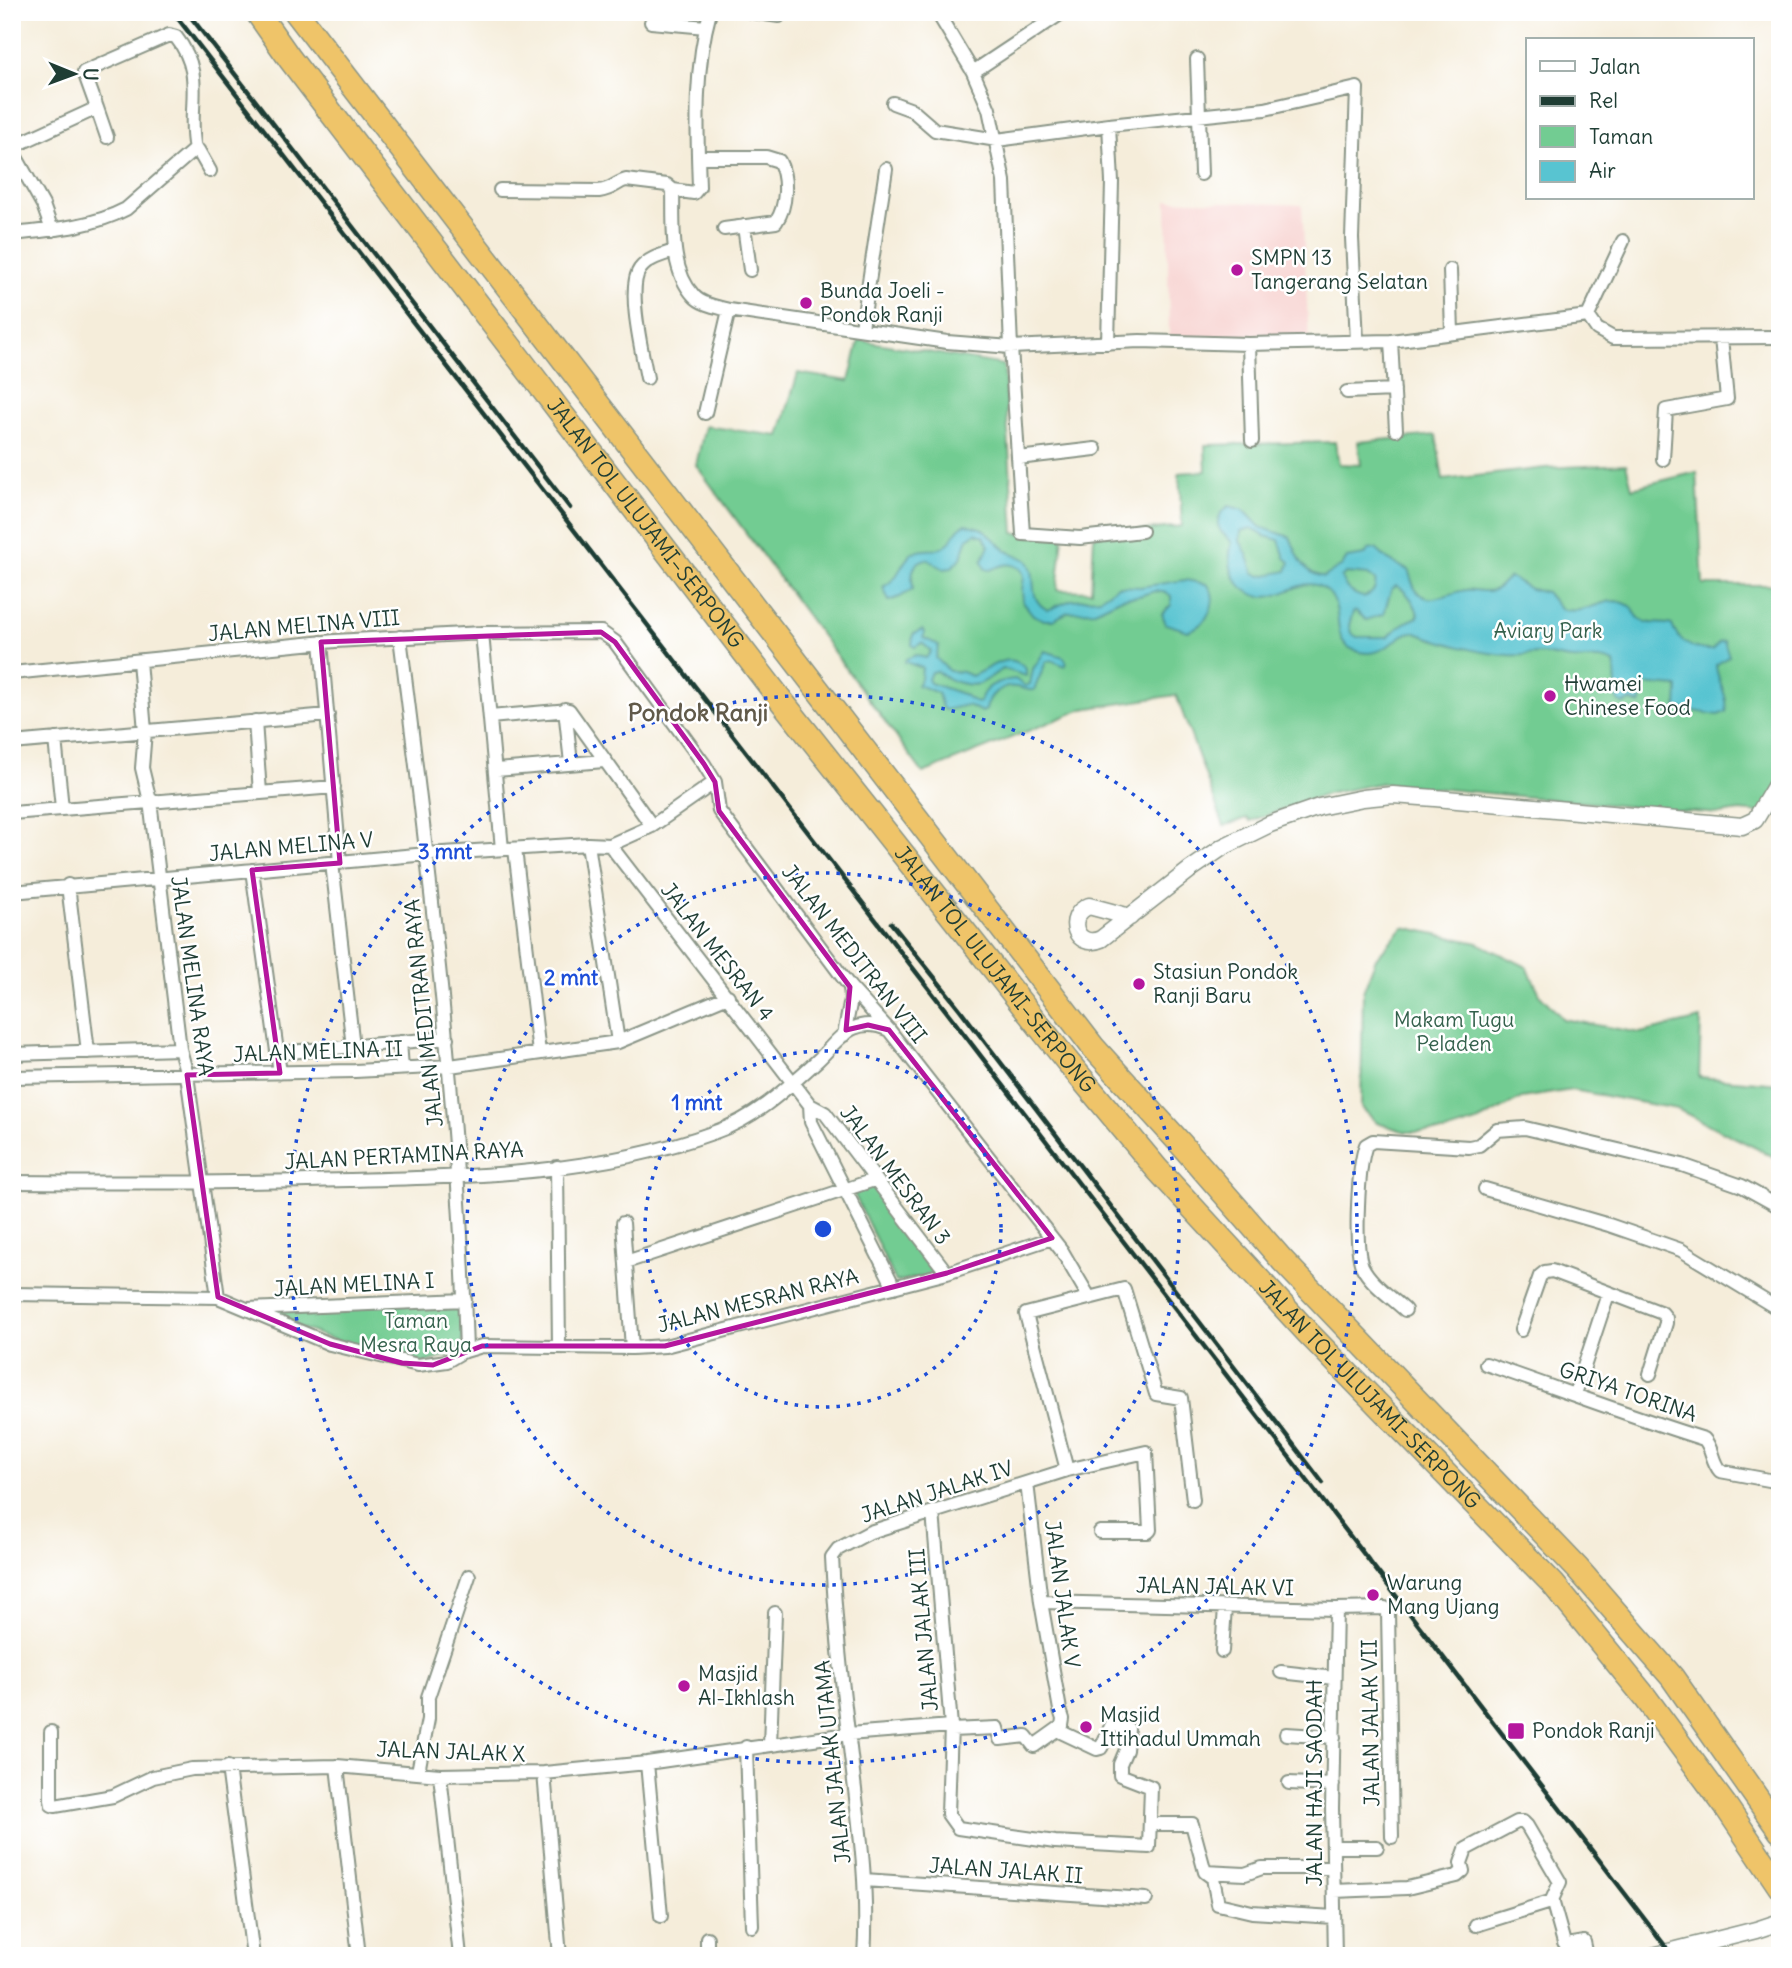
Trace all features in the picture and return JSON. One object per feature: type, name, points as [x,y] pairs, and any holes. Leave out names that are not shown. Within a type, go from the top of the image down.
[{"type":"highway","name":"JALAN TOL ULUJAMI–SERPONG","points":[[257,12],[780,699],[1067,1061],[1157,1168],[1308,1332],[1553,1584],[1645,1697],[1727,1808],[1780,1888]]},
{"type":"highway","name":"JALAN TOL ULUJAMI–SERPONG","points":[[296,12],[1093,1047],[1283,1261],[1578,1569],[1672,1677],[1780,1831]]},
{"type":"street","points":[[500,190],[599,191],[612,189],[626,180],[667,185],[673,190],[694,193],[697,191],[700,60],[710,12]]},
{"type":"street","points":[[752,12],[779,16]]},
{"type":"street","points":[[937,12],[973,72],[989,110],[1004,181],[1023,534],[1080,538],[1142,531]]},
{"type":"street","points":[[973,72],[1063,12]]},
{"type":"street","points":[[651,22],[706,27]]},
{"type":"street","points":[[107,137],[84,72],[169,35],[176,37],[191,61],[193,71],[192,137],[195,149],[210,171]]},
{"type":"street","points":[[1196,59],[1201,174]]},
{"type":"street","points":[[893,103],[912,110],[934,130],[997,140],[1265,109],[1357,88],[1352,271],[1357,341]]},
{"type":"street","points":[[52,230],[43,205],[12,149],[97,108]]},
{"type":"street","points":[[1108,343],[1112,193],[1109,125]]},
{"type":"street","points":[[12,234],[52,230],[113,216],[126,209],[195,149]]},
{"type":"street","points":[[698,157],[766,157],[779,161],[784,170],[782,213],[776,222],[724,229]]},
{"type":"street","points":[[862,328],[886,169]]},
{"type":"street","points":[[673,190],[674,251],[695,298],[729,310],[947,342],[1011,346],[1140,341],[1249,344],[1391,341],[1588,316]]},
{"type":"street","points":[[744,226],[750,270]]},
{"type":"street","points":[[1588,316],[1623,242]]},
{"type":"street","points":[[647,378],[636,318],[635,278],[646,262],[674,251]]},
{"type":"street","points":[[1450,270],[1452,333]]},
{"type":"street","points":[[705,413],[729,310]]},
{"type":"street","points":[[1588,316],[1597,329],[1613,338],[1780,337]]},
{"type":"street","points":[[1664,460],[1666,410],[1727,398],[1721,338]]},
{"type":"street","points":[[1391,341],[1396,430]]},
{"type":"street","points":[[1249,344],[1252,441]]},
{"type":"street","points":[[1347,392],[1394,390]]},
{"type":"street","points":[[1018,458],[1095,449]]},
{"type":"street","name":"JALAN MELINA VIII","points":[[12,673],[321,642],[482,633],[601,632]]},
{"type":"street","name":"JALAN MEDITRAN VIII","points":[[601,632],[615,642],[715,782],[719,811],[850,986],[889,1030],[1052,1238],[1071,1264],[1089,1297]]},
{"type":"street","points":[[482,633],[495,770],[539,1053]]},
{"type":"street","name":"JALAN MEDITRAN RAYA","points":[[400,637],[427,854],[459,1177]]},
{"type":"street","points":[[321,642],[334,787],[336,863],[353,1047]]},
{"type":"street","name":"JALAN MELINA RAYA","points":[[139,660],[145,731],[142,768],[150,801],[180,1049],[187,1075],[218,1297]]},
{"type":"street","points":[[490,717],[565,709],[574,715],[652,826]]},
{"type":"street","points":[[565,709],[571,763]]},
{"type":"street","points":[[12,743],[328,715]]},
{"type":"street","points":[[255,721],[261,793]]},
{"type":"street","points":[[55,739],[62,808]]},
{"type":"street","points":[[495,770],[604,761]]},
{"type":"street","points":[[1130,917],[1095,906],[1083,908],[1075,918],[1075,930],[1083,940],[1096,942],[1130,917],[1191,869],[1223,847],[1270,824],[1319,807],[1363,798],[1393,796],[1742,826],[1755,820],[1780,778]]},
{"type":"street","points":[[610,845],[652,826],[715,782]]},
{"type":"street","points":[[12,813],[334,787]]},
{"type":"street","points":[[587,844],[618,1042]]},
{"type":"street","name":"JALAN MELINA V","points":[[12,892],[427,854],[587,844],[610,845]]},
{"type":"street","name":"JALAN MESRAN 4","points":[[610,845],[793,1083]]},
{"type":"street","points":[[253,870],[281,1073]]},
{"type":"street","points":[[68,885],[88,1052]]},
{"type":"street","points":[[1101,908],[1106,912],[1110,923],[1106,935]]},
{"type":"street","points":[[844,1035],[851,999],[850,986]]},
{"type":"street","name":"JALAN MELINA II","points":[[12,1077],[281,1073],[450,1066],[618,1042],[728,996]]},
{"type":"street","name":"JALAN PERTAMINA RAYA","points":[[12,1182],[202,1183],[459,1177],[557,1167],[670,1147],[719,1131],[759,1111],[853,1028],[868,1024],[889,1030]]},
{"type":"street","name":"JALAN MELINA II","points":[[278,1053],[447,1038]]},
{"type":"street","points":[[400,1042],[402,1068]]},
{"type":"street","points":[[12,1054],[180,1049]]},
{"type":"street","name":"JALAN MESRAN 3","points":[[793,1083],[810,1105],[825,1113],[947,1273]]},
{"type":"street","name":"JALAN MESRAN 3","points":[[810,1105],[811,1122],[894,1287]]},
{"type":"street","points":[[1405,1310],[1375,1283],[1362,1266],[1359,1235],[1360,1169],[1366,1144],[1373,1141],[1469,1147],[1479,1145],[1497,1130],[1525,1128],[1682,1165],[1742,1186],[1780,1207]]},
{"type":"street","points":[[557,1167],[559,1347]]},
{"type":"street","points":[[459,1177],[466,1350]]},
{"type":"street","points":[[625,1262],[874,1180]]},
{"type":"street","points":[[1485,1189],[1609,1225],[1681,1250],[1780,1310]]},
{"type":"street","points":[[622,1223],[632,1348]]},
{"type":"street","name":"JALAN MESRAN RAYA","points":[[218,1297],[330,1345],[402,1363],[433,1364],[482,1346],[665,1346],[947,1273],[1052,1238]]},
{"type":"street","points":[[1521,1330],[1540,1276],[1545,1272],[1552,1272],[1662,1313],[1666,1318],[1650,1374]]},
{"type":"street","points":[[1066,1470],[1026,1314],[1125,1290],[1156,1394],[1181,1398],[1193,1500]]},
{"type":"street","points":[[12,1294],[218,1297]]},
{"type":"street","points":[[1575,1394],[1608,1294]]},
{"type":"street","name":"JALAN MELINA I","points":[[244,1309],[465,1300]]},
{"type":"street","name":"GRIYA TORINA","points":[[1486,1364],[1703,1439],[1720,1471],[1780,1482]]},
{"type":"street","name":"JALAN JALAK IV","points":[[832,1564],[832,1556],[838,1549],[870,1532],[1066,1470],[1147,1453],[1150,1530],[1100,1532]]},
{"type":"street","name":"JALAN JALAK V","points":[[1027,1483],[1041,1602],[1063,1719],[1062,1726]]},
{"type":"street","name":"JALAN JALAK III","points":[[848,1734],[951,1728],[933,1512]]},
{"type":"street","name":"JALAN JALAK UTAMA","points":[[832,1564],[864,1880],[864,1956]]},
{"type":"street","points":[[418,1772],[428,1719],[428,1697],[469,1576]]},
{"type":"street","name":"JALAN JALAK VI","points":[[1041,1602],[1336,1609],[1381,1606],[1387,1609]]},
{"type":"street","points":[[1222,1651],[1225,1607]]},
{"type":"street","name":"JALAN HAJI SAODAH","points":[[1335,1956],[1333,1786],[1336,1609]]},
{"type":"street","name":"JALAN JALAK VII","points":[[1387,1609],[1392,1836]]},
{"type":"street","points":[[770,1745],[775,1613]]},
{"type":"street","points":[[1281,1672],[1335,1678]]},
{"type":"street","points":[[1112,1724],[1128,1729],[1120,1775],[1151,1787],[1149,1847],[1055,1842],[958,1828],[948,1814],[951,1728],[997,1728],[1000,1739],[1026,1735],[1034,1746],[1062,1726],[1061,1732],[1064,1734],[1097,1749],[1101,1748],[1112,1724]]},
{"type":"street","name":"JALAN JALAK X","points":[[51,1732],[51,1800],[55,1806],[113,1796],[170,1772],[228,1767],[337,1766],[440,1774],[544,1773],[647,1763],[848,1734]]},
{"type":"street","points":[[1286,1734],[1334,1737]]},
{"type":"street","points":[[746,1747],[752,1926]]},
{"type":"street","points":[[647,1763],[661,1916]]},
{"type":"street","points":[[337,1766],[359,1956]]},
{"type":"street","points":[[228,1767],[253,1956]]},
{"type":"street","points":[[544,1773],[560,1956]]},
{"type":"street","points":[[440,1774],[460,1956]]},
{"type":"street","points":[[1289,1783],[1333,1786]]},
{"type":"street","points":[[1334,1891],[1407,1888],[1457,1876],[1463,1871],[1461,1863],[1466,1849],[1517,1822],[1522,1822],[1560,1882],[1553,1901],[1565,1944],[1584,1942],[1587,1956]]},
{"type":"street","points":[[1150,1824],[1192,1824],[1205,1872],[1213,1878],[1218,1905],[1252,1912],[1334,1917]]},
{"type":"street","points":[[1333,1847],[1377,1847]]},
{"type":"street","points":[[1205,1872],[1245,1874],[1262,1868],[1333,1868]]},
{"type":"street","name":"JALAN JALAK II","points":[[864,1880],[1146,1899]]},
{"type":"street","points":[[1476,1926],[1553,1901]]},
{"type":"street","points":[[1653,1956],[1780,1922]]},
{"type":"street","points":[[707,1938],[707,1956]]},
{"type":"highlighted area","points":[[601,632],[615,642],[704,764],[715,782],[719,811],[850,987],[846,1030],[868,1025],[889,1030],[1052,1238],[947,1273],[665,1346],[482,1346],[433,1365],[402,1363],[330,1344],[218,1297],[187,1075],[280,1073],[252,870],[340,863],[321,642]]},
{"type":"shaded area","name":"SMPN 13 Tangerang Selatan","points":[[1167,200],[1302,205],[1309,341],[1169,336]]},
{"type":"green space","name":"Aviary Park","points":[[859,340],[1004,365],[1014,533],[1063,537],[1057,590],[1091,591],[1094,536],[1182,526],[1179,473],[1206,471],[1205,445],[1335,442],[1339,464],[1361,465],[1358,442],[1436,435],[1443,480],[1545,468],[1626,464],[1632,488],[1697,472],[1703,585],[1780,585],[1780,815],[1740,811],[1720,814],[1666,810],[1381,783],[1327,794],[1250,821],[1247,818],[1224,826],[1176,695],[1083,709],[923,773],[696,465],[705,426],[779,436],[798,373],[849,381]]},
{"type":"green space","name":"Makam Tugu Peladen","points":[[1403,927],[1478,943],[1527,967],[1541,996],[1563,1019],[1640,1033],[1701,1019],[1699,1077],[1780,1084],[1780,1160],[1677,1109],[1572,1090],[1522,1098],[1477,1122],[1445,1132],[1406,1132],[1377,1123],[1361,1107],[1363,992],[1376,958]]},
{"type":"green space","points":[[873,1185],[942,1273],[896,1282],[853,1192]]},
{"type":"green space","name":"Taman Mesra Raya","points":[[465,1300],[462,1352],[418,1365],[402,1363],[244,1309]]},
{"type":"water","points":[[1229,506],[1244,510],[1260,527],[1290,537],[1306,568],[1324,577],[1342,566],[1347,558],[1365,555],[1368,550],[1376,549],[1388,560],[1408,570],[1413,586],[1427,598],[1467,590],[1494,590],[1510,577],[1530,589],[1546,592],[1560,609],[1581,610],[1614,601],[1632,607],[1644,621],[1672,625],[1682,641],[1693,647],[1713,650],[1719,642],[1724,641],[1729,656],[1716,665],[1726,700],[1726,712],[1718,715],[1677,708],[1678,687],[1642,684],[1641,704],[1631,701],[1623,704],[1618,701],[1614,663],[1603,660],[1540,654],[1496,654],[1460,647],[1413,632],[1370,653],[1349,648],[1340,633],[1335,604],[1331,595],[1323,588],[1310,584],[1264,597],[1249,592],[1237,582],[1231,567],[1232,543],[1218,526],[1220,516]],"holes":[[[1252,528],[1264,536],[1279,540],[1285,558],[1290,562],[1287,571],[1261,576],[1254,573],[1240,541],[1241,531]],[[1346,573],[1368,575],[1375,580],[1374,589],[1366,596],[1359,596],[1346,587],[1341,577]],[[1396,586],[1404,591],[1414,604],[1418,617],[1404,623],[1387,637],[1357,637],[1351,633],[1349,625],[1353,612],[1356,611],[1366,620],[1384,614],[1391,590]]]},
{"type":"water","points":[[966,524],[983,529],[1007,551],[1027,560],[1033,573],[1037,600],[1048,610],[1071,600],[1100,598],[1118,586],[1140,587],[1185,580],[1207,584],[1213,597],[1210,612],[1201,624],[1188,631],[1166,624],[1162,614],[1171,605],[1171,596],[1155,591],[1122,598],[1095,611],[1068,612],[1053,620],[1044,620],[1033,615],[1023,602],[1024,576],[1021,569],[1009,564],[985,569],[982,561],[989,546],[984,536],[976,533],[968,538],[961,558],[951,568],[944,569],[927,559],[918,563],[912,574],[913,589],[889,601],[883,587],[893,580],[911,554],[943,547],[959,528]]},
{"type":"water","points":[[922,630],[925,633],[923,638],[939,645],[936,658],[949,671],[971,676],[1006,661],[1019,663],[1026,669],[1026,676],[1004,669],[974,685],[951,680],[937,671],[931,672],[928,679],[930,683],[962,694],[977,703],[988,688],[998,683],[1015,679],[1025,686],[1030,684],[1033,669],[1045,651],[1064,657],[1067,663],[1065,666],[1051,660],[1046,662],[1034,690],[1019,687],[1000,689],[982,712],[967,705],[945,710],[938,693],[917,685],[921,679],[922,668],[905,662],[916,655],[926,658],[931,651],[922,643],[915,647],[912,645],[913,634]]},
{"type":"railway","points":[[173,12],[1673,1956]]},
{"type":"railway","points":[[187,12],[570,508]]},
{"type":"railway","points":[[891,923],[1323,1483]]},
{"type":"place","name":"SMPN 13 Tangerang Selatan","points":[[1237,270]]},
{"type":"place","name":"Bunda Joeli - Pondok Ranji","points":[[806,303]]},
{"type":"place","name":"Hwamei Chinese Food","points":[[1550,696]]},
{"type":"place","name":"Stasiun Pondok Ranji Baru","points":[[1139,984]]},
{"type":"place","name":"Warung Mang Ujang","points":[[1373,1595]]},
{"type":"place","name":"Masjid Al-Ikhlash","points":[[684,1686]]},
{"type":"place","name":"Masjid Ittihadul Ummah","points":[[1086,1727]]},
{"type":"place","name":"Pondok Ranji","points":[[1516,1731]]},
{"type":"district","name":"Pondok Ranji","points":[[698,713]]}]
